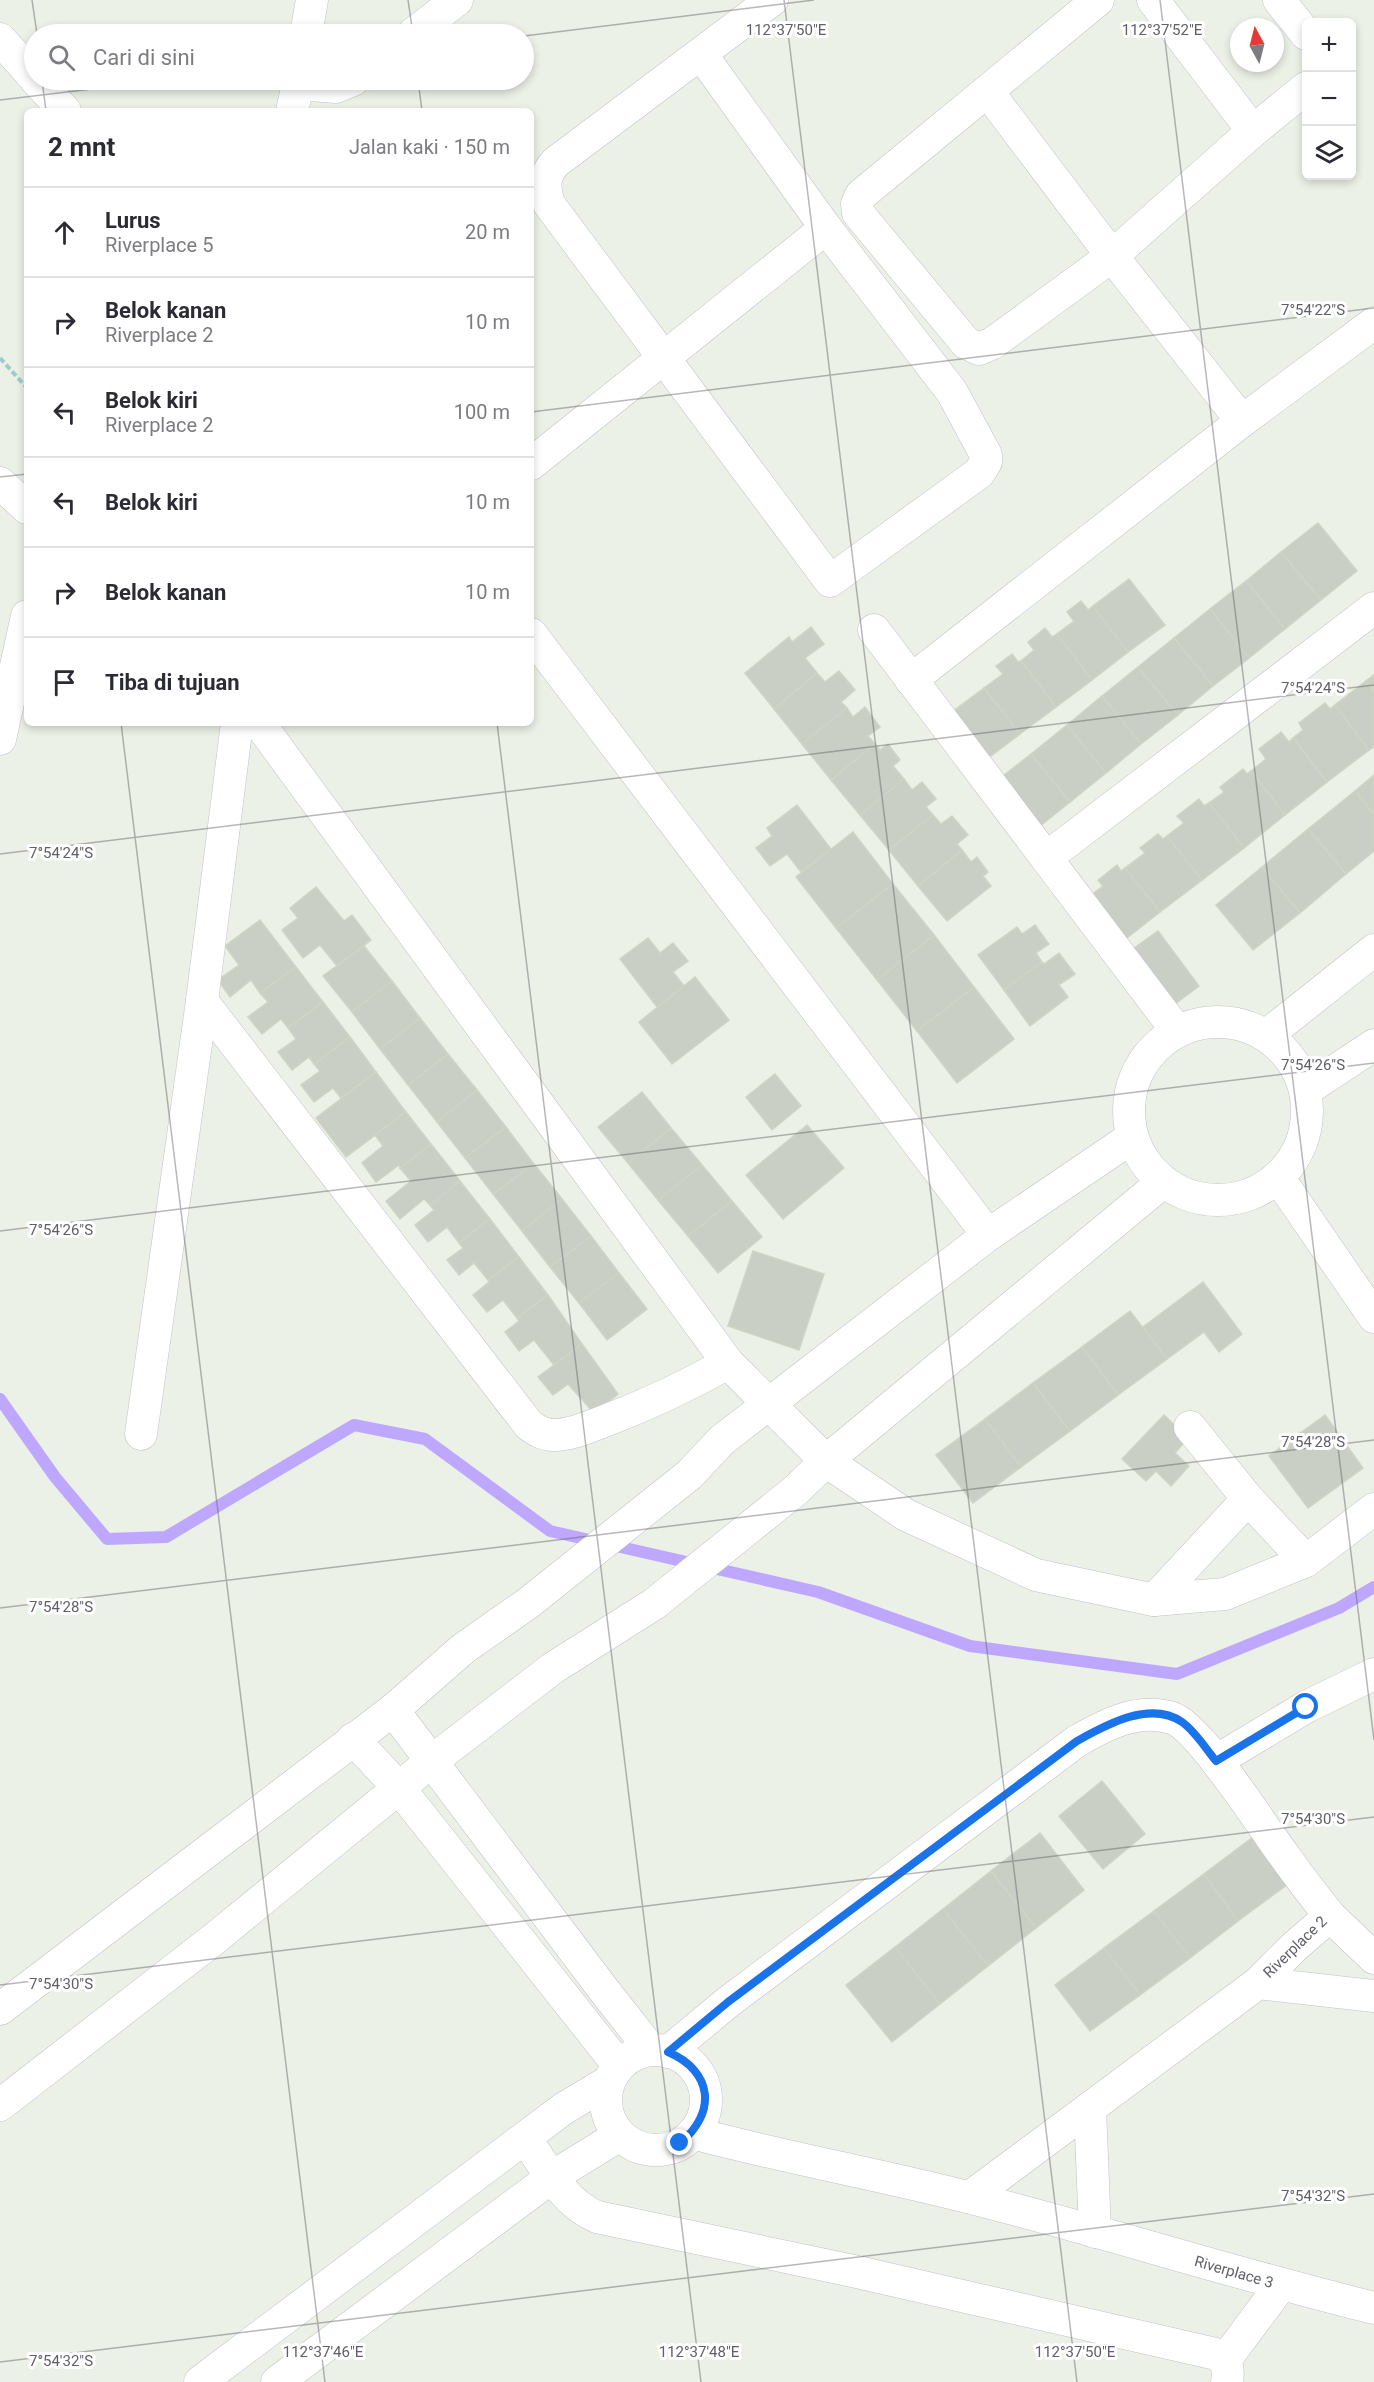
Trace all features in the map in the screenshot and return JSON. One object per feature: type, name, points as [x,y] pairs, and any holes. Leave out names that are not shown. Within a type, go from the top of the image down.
[{"type":"street","points":[[308,24],[312,0]]},
{"type":"street","points":[[425,24],[457,0]]},
{"type":"street","points":[[701,54],[825,228],[952,392],[986,455],[986,462],[980,473],[830,581],[549,204],[545,181],[550,168],[556,162],[772,0]]},
{"type":"street","points":[[1098,0],[861,195],[857,204],[858,213],[966,344],[979,349],[993,343],[1112,256],[1253,131],[1302,91]]},
{"type":"street","points":[[1153,0],[1253,131]]},
{"type":"street","points":[[1279,0],[1302,29]]},
{"type":"street","points":[[0,39],[24,66]]},
{"type":"street","points":[[46,90],[62,108]]},
{"type":"street","points":[[296,92],[312,90]]},
{"type":"street","points":[[988,92],[1112,256],[1242,421]]},
{"type":"street","points":[[534,462],[825,228]]},
{"type":"street","points":[[912,680],[1242,421],[1374,323]]},
{"type":"street","points":[[0,483],[24,505]]},
{"type":"street","points":[[1046,858],[1374,608]]},
{"type":"street","points":[[0,739],[24,630]]},
{"type":"street","points":[[874,630],[1177,1031]]},
{"type":"street","points":[[534,638],[988,1235]]},
{"type":"street","points":[[141,1434],[202,1001],[237,726]]},
{"type":"street","points":[[261,726],[728,1363],[768,1406],[826,1461],[906,1515],[1036,1575],[1154,1600],[1226,1594],[1306,1561],[1374,1509]]},
{"type":"street","points":[[1267,1035],[1374,950]]},
{"type":"street","points":[[202,1001],[529,1425],[545,1434],[557,1435],[588,1427],[689,1385],[728,1363]]},
{"type":"street","points":[[1223,1021],[1246,1025],[1267,1035],[1292,1059],[1306,1090],[1309,1114],[1304,1137],[1294,1159],[1278,1177],[1258,1191],[1234,1199],[1209,1200],[1184,1194],[1163,1182],[1145,1161],[1131,1138],[1128,1117],[1130,1091],[1139,1067],[1155,1046],[1177,1031],[1198,1023],[1223,1021]]},
{"type":"street","points":[[1306,1090],[1374,1045]]},
{"type":"street","points":[[0,2009],[393,1710],[464,1648],[527,1604],[689,1475],[722,1440],[988,1235],[1131,1138]]},
{"type":"street","points":[[1278,1177],[1374,1317]]},
{"type":"street","points":[[0,2105],[214,1939],[433,1760],[553,1668],[654,1604],[796,1490],[826,1461],[1163,1182]]},
{"type":"street","points":[[1190,1427],[1248,1499],[1306,1561]]},
{"type":"street","points":[[1154,1600],[1248,1499]]},
{"type":"street","points":[[1216,1761],[1306,1707],[1374,1674]]},
{"type":"street","points":[[393,1710],[433,1760],[603,1989],[660,2051]]},
{"type":"street","name":"Riverplace 2","points":[[660,2051],[1077,1741],[1124,1718],[1142,1715],[1171,1717],[1183,1722],[1216,1761],[1330,1916],[1294,1947],[1258,1983],[970,2197]]},
{"type":"street","points":[[353,1739],[399,1788],[613,2074]]},
{"type":"street","points":[[1330,1916],[1374,1958]]},
{"type":"street","points":[[1258,1983],[1374,1996]]},
{"type":"street","points":[[200,2382],[563,2109],[613,2074],[634,2055],[660,2051],[684,2059],[696,2071],[704,2085],[706,2102],[702,2119],[693,2133],[680,2143],[665,2149],[649,2149],[634,2144],[621,2135],[610,2120],[606,2102],[613,2074]]},
{"type":"street","points":[[1090,2108],[1095,2232]]},
{"type":"street","name":"Riverplace 3","points":[[693,2133],[747,2148],[970,2197],[1281,2285],[1374,2308]]},
{"type":"street","points":[[277,2382],[552,2177],[621,2135]]},
{"type":"street","points":[[525,2139],[552,2177],[579,2206],[597,2217],[842,2269],[1216,2354],[1226,2371],[1281,2285]]},
{"type":"path","points":[[0,358],[24,385]]},
{"type":"building","points":[[1318,523],[1357,571],[1321,600],[1281,552]]},
{"type":"building","points":[[1281,552],[1321,600],[1285,629],[1246,581]]},
{"type":"building","points":[[1129,579],[1165,625],[1128,652],[1093,606]]},
{"type":"building","points":[[1246,581],[1285,629],[1249,658],[1210,609]]},
{"type":"building","points":[[1081,601],[1088,610],[1093,606],[1128,652],[1092,680],[1057,634],[1074,621],[1067,612]]},
{"type":"building","points":[[1210,609],[1249,658],[1213,686],[1174,638]]},
{"type":"building","points":[[811,627],[824,644],[805,658],[817,673],[774,709],[745,673],[789,637],[792,642]]},
{"type":"building","points":[[1045,628],[1052,637],[1057,634],[1092,680],[1056,707],[1021,661],[1034,650],[1028,642]]},
{"type":"building","points":[[1174,638],[1213,686],[1178,715],[1138,667]]},
{"type":"building","points":[[1012,654],[1018,662],[1021,661],[1056,707],[1020,734],[984,688],[1003,674],[996,666]]},
{"type":"building","points":[[1138,667],[1178,715],[1141,744],[1102,696]]},
{"type":"building","points":[[839,671],[855,690],[841,702],[847,708],[802,744],[774,709],[817,673],[825,682]]},
{"type":"building","points":[[1374,675],[1374,691],[1366,681]]},
{"type":"building","points":[[1366,681],[1374,691],[1374,747],[1369,750],[1335,705]]},
{"type":"building","points":[[984,688],[1020,734],[983,762],[948,715]]},
{"type":"building","points":[[1102,696],[1141,744],[1106,773],[1067,725]]},
{"type":"building","points":[[1325,703],[1330,709],[1335,705],[1369,750],[1327,782],[1293,738],[1303,730],[1299,723]]},
{"type":"building","points":[[865,707],[880,727],[868,736],[875,744],[831,780],[802,744],[847,708],[853,717]]},
{"type":"building","points":[[1067,725],[1106,773],[1070,802],[1031,754]]},
{"type":"building","points":[[1281,732],[1289,742],[1293,738],[1327,782],[1285,815],[1251,771],[1266,759],[1259,749]]},
{"type":"building","points":[[875,744],[880,750],[888,744],[900,760],[893,766],[904,779],[860,815],[831,780]]},
{"type":"building","points":[[1031,754],[1070,802],[1034,831],[994,783]]},
{"type":"building","points":[[1243,769],[1247,774],[1251,771],[1285,815],[1244,848],[1209,803],[1224,792],[1220,787]]},
{"type":"building","points":[[1374,775],[1374,814],[1355,791]]},
{"type":"building","points":[[904,779],[912,790],[922,782],[936,799],[926,807],[933,815],[889,850],[860,815]]},
{"type":"building","points":[[1355,791],[1374,814],[1374,851],[1346,874],[1308,829]]},
{"type":"building","points":[[1199,799],[1204,806],[1209,803],[1244,848],[1202,880],[1167,836],[1184,823],[1177,816]]},
{"type":"building","points":[[797,805],[831,849],[801,872],[787,854],[770,866],[756,848],[772,836],[767,828]]},
{"type":"building","points":[[933,815],[941,824],[952,816],[968,835],[957,844],[962,850],[918,886],[889,850]]},
{"type":"building","points":[[1308,829],[1346,874],[1300,913],[1262,867]]},
{"type":"building","points":[[853,832],[893,884],[836,928],[796,877]]},
{"type":"building","points":[[1158,834],[1163,839],[1167,836],[1202,880],[1160,912],[1125,868],[1145,853],[1140,848]]},
{"type":"building","points":[[962,850],[971,862],[977,857],[988,872],[983,876],[991,886],[947,921],[918,886]]},
{"type":"building","points":[[1117,865],[1121,871],[1125,868],[1160,912],[1118,945],[1083,901],[1103,886],[1098,880]]},
{"type":"building","points":[[1262,867],[1300,913],[1253,950],[1216,905]]},
{"type":"building","points":[[893,884],[934,935],[877,980],[836,928]]},
{"type":"building","points":[[316,887],[344,921],[352,915],[371,940],[337,966],[320,945],[303,958],[282,930],[298,918],[290,908]]},
{"type":"building","points":[[260,920],[296,967],[260,993],[251,980],[230,997],[218,980],[239,965],[225,946]]},
{"type":"building","points":[[1035,925],[1049,944],[1036,953],[1042,962],[1004,990],[978,955],[1017,927],[1022,934]]},
{"type":"building","points":[[1158,931],[1199,986],[1167,1010],[1126,954]]},
{"type":"building","points":[[934,935],[974,987],[917,1031],[877,980]]},
{"type":"building","points":[[648,938],[660,953],[673,943],[688,961],[673,972],[684,986],[657,1007],[620,959]]},
{"type":"building","points":[[364,946],[392,981],[352,1012],[323,976]]},
{"type":"building","points":[[1059,953],[1075,974],[1059,985],[1068,997],[1030,1026],[1004,990],[1042,962],[1044,964]]},
{"type":"building","points":[[296,967],[323,1002],[288,1028],[281,1019],[262,1034],[248,1017],[268,1002],[260,993]]},
{"type":"building","points":[[695,977],[729,1020],[672,1064],[639,1022]]},
{"type":"building","points":[[392,981],[420,1018],[380,1049],[352,1012]]},
{"type":"building","points":[[974,987],[1014,1039],[957,1083],[917,1031]]},
{"type":"building","points":[[323,1002],[350,1037],[314,1064],[309,1057],[292,1070],[278,1052],[296,1039],[288,1028]]},
{"type":"building","points":[[420,1018],[448,1054],[408,1085],[380,1049]]},
{"type":"building","points":[[350,1037],[376,1072],[341,1098],[333,1088],[314,1102],[301,1085],[320,1071],[314,1064]]},
{"type":"building","points":[[448,1054],[477,1090],[437,1122],[408,1085]]},
{"type":"building","points":[[376,1072],[406,1112],[346,1157],[316,1118]]},
{"type":"building","points":[[775,1074],[801,1106],[772,1130],[746,1097]]},
{"type":"building","points":[[477,1090],[506,1127],[465,1158],[437,1122]]},
{"type":"building","points":[[642,1092],[671,1128],[628,1163],[598,1127]]},
{"type":"building","points":[[406,1112],[431,1144],[400,1168],[399,1165],[376,1182],[362,1163],[383,1146],[375,1135]]},
{"type":"building","points":[[807,1125],[844,1168],[783,1219],[746,1175]]},
{"type":"building","points":[[506,1127],[534,1164],[493,1194],[465,1158]]},
{"type":"building","points":[[671,1128],[702,1165],[658,1200],[628,1163]]},
{"type":"building","points":[[431,1144],[460,1181],[430,1205],[424,1199],[400,1219],[386,1201],[411,1181],[400,1168]]},
{"type":"building","points":[[534,1164],[562,1199],[522,1231],[493,1194]]},
{"type":"building","points":[[702,1165],[732,1201],[688,1236],[658,1200]]},
{"type":"building","points":[[460,1181],[490,1219],[459,1243],[447,1227],[428,1242],[415,1225],[434,1210],[430,1205]]},
{"type":"building","points":[[562,1199],[591,1236],[550,1267],[522,1231]]},
{"type":"building","points":[[732,1201],[762,1237],[718,1273],[688,1236]]},
{"type":"building","points":[[490,1219],[519,1257],[488,1280],[474,1263],[459,1275],[447,1260],[463,1248],[459,1243]]},
{"type":"building","points":[[591,1236],[619,1273],[579,1303],[550,1267]]},
{"type":"building","points":[[753,1251],[824,1274],[799,1350],[728,1326]]},
{"type":"building","points":[[519,1257],[548,1295],[517,1318],[503,1300],[487,1312],[473,1295],[489,1282],[488,1280]]},
{"type":"building","points":[[619,1273],[647,1309],[607,1340],[579,1303]]},
{"type":"building","points":[[1203,1282],[1242,1334],[1219,1352],[1204,1332],[1167,1359],[1143,1327]]},
{"type":"building","points":[[548,1295],[582,1344],[554,1365],[534,1340],[519,1351],[505,1332],[519,1321],[517,1318]]},
{"type":"building","points":[[1130,1311],[1167,1359],[1118,1395],[1082,1347]]},
{"type":"building","points":[[582,1344],[618,1394],[594,1413],[568,1384],[553,1395],[538,1377]]},
{"type":"building","points":[[1082,1347],[1118,1395],[1070,1431],[1033,1383]]},
{"type":"building","points":[[1033,1383],[1070,1431],[1021,1467],[985,1419]]},
{"type":"building","points":[[1164,1415],[1188,1438],[1175,1453],[1189,1466],[1171,1486],[1156,1471],[1146,1481],[1122,1459]]},
{"type":"building","points":[[1325,1415],[1363,1468],[1308,1508],[1269,1456]]},
{"type":"building","points":[[985,1419],[1021,1467],[973,1503],[936,1455]]},
{"type":"building","points":[[1102,1781],[1145,1834],[1103,1869],[1059,1816]]},
{"type":"building","points":[[1040,1833],[1084,1890],[1036,1928],[991,1871]]},
{"type":"building","points":[[1253,1837],[1288,1884],[1238,1921],[1204,1874]]},
{"type":"building","points":[[991,1871],[1036,1928],[988,1966],[943,1909]]},
{"type":"building","points":[[1204,1874],[1238,1921],[1190,1958],[1154,1911]]},
{"type":"building","points":[[943,1909],[988,1966],[940,2004],[895,1947]]},
{"type":"building","points":[[1154,1911],[1190,1958],[1140,1995],[1104,1948]]},
{"type":"building","points":[[895,1947],[940,2004],[892,2042],[846,1985]]},
{"type":"building","points":[[1104,1948],[1140,1995],[1090,2031],[1055,1985]]},
{"type":"waterway","points":[[0,1399],[55,1477],[107,1539],[166,1537],[354,1425],[425,1439],[550,1531],[818,1592],[970,1646],[1177,1674],[1339,1608],[1374,1587]]},
{"type":"route","points":[[680,2143],[693,2133],[702,2119],[706,2102],[704,2085],[696,2071],[684,2059],[668,2052],[728,2002],[1077,1741],[1124,1718],[1160,1715],[1183,1722],[1216,1761],[1306,1707]]}]
